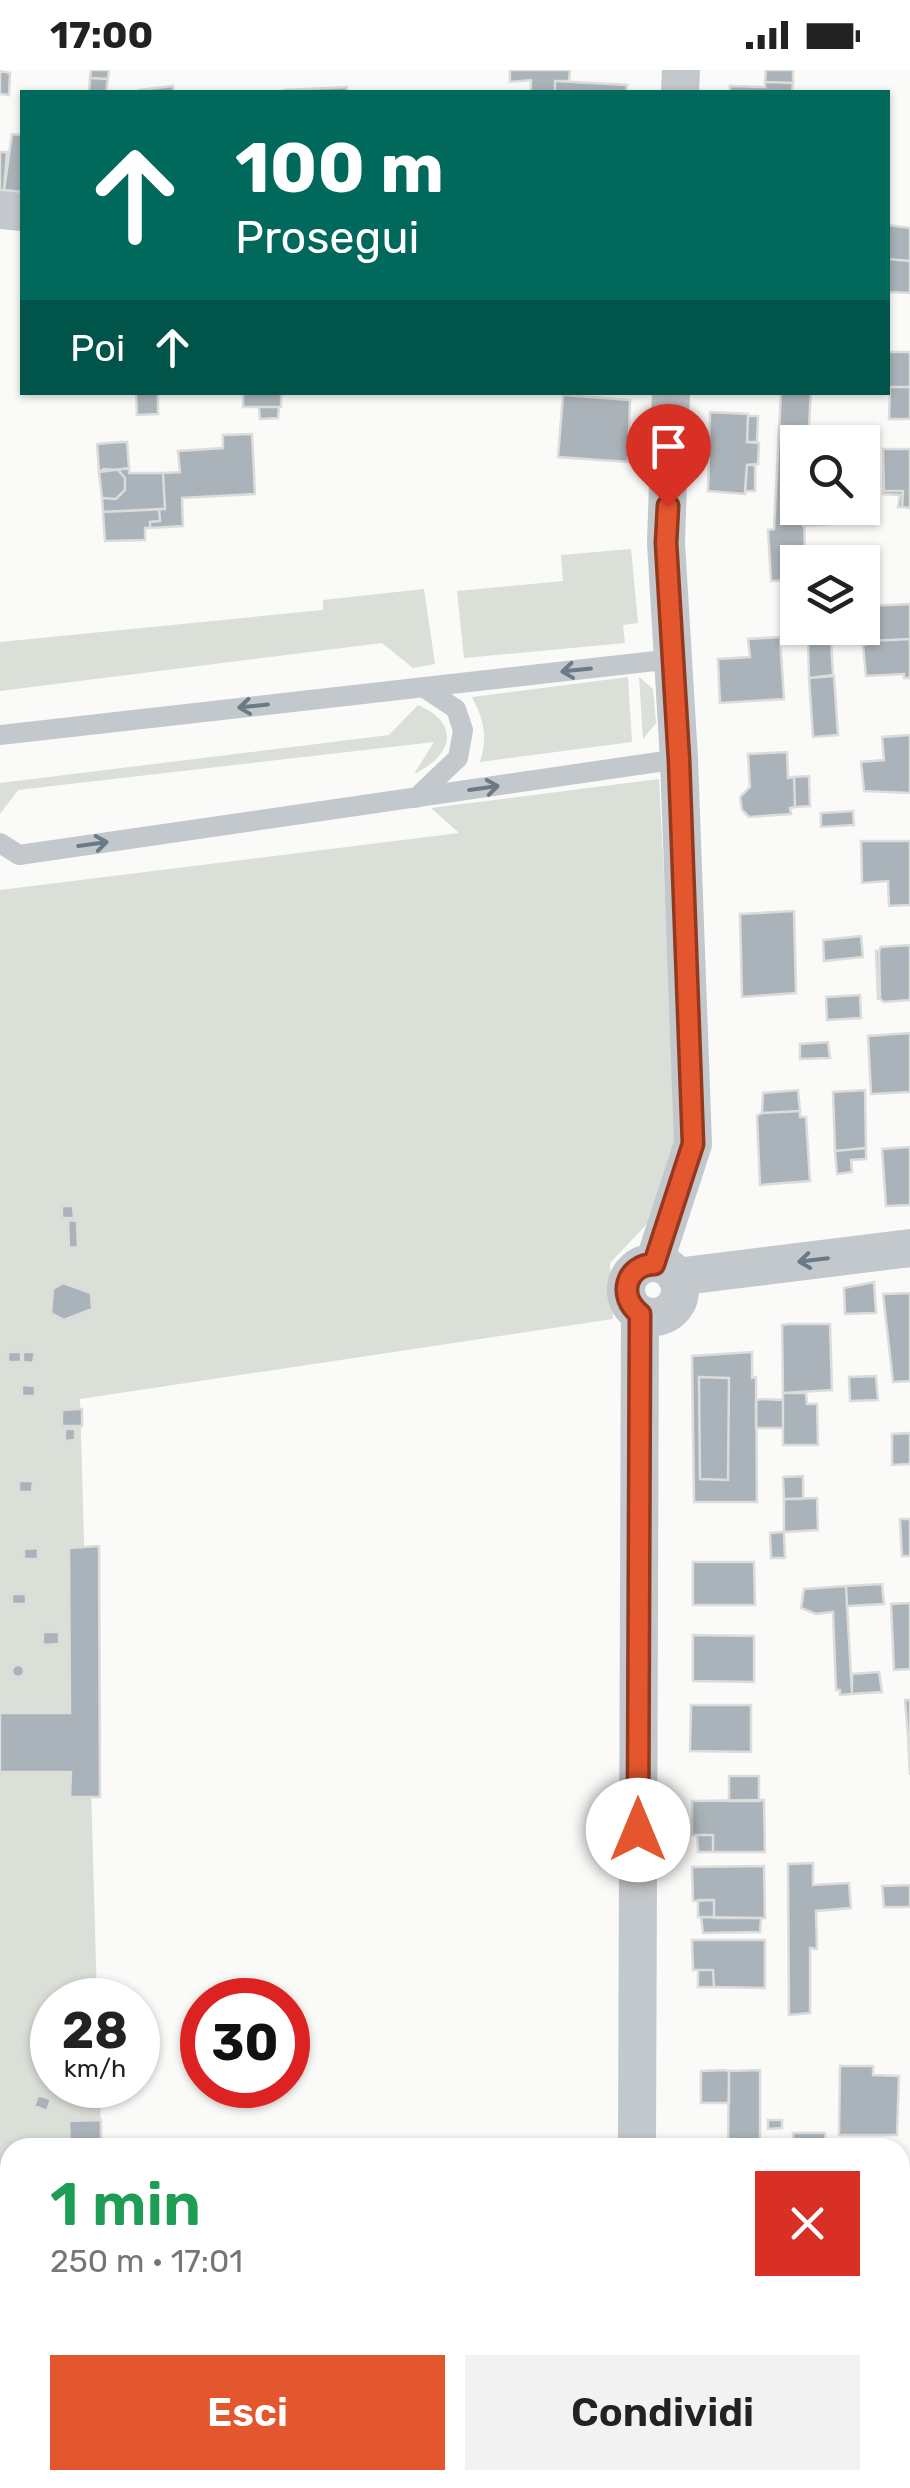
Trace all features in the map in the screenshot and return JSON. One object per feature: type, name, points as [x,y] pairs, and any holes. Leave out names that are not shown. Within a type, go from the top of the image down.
[{"type":"street","points":[[665,1270],[693,1144],[679,760],[666,543],[671,395]]},
{"type":"street","points":[[638,2138],[640,1314],[628,1300],[627,1282],[637,1268],[665,1270],[910,1248]]},
{"type":"lane","points":[[0,735],[673,659]]},
{"type":"lane","points":[[416,798],[458,758],[464,730],[456,709],[423,687]]},
{"type":"lane","points":[[0,842],[18,855],[679,760]]},
{"type":"shaded area","points":[[631,549],[638,623],[623,625],[625,643],[464,658],[457,591],[563,581],[561,555]]},
{"type":"shaded area","points":[[424,589],[435,664],[413,668],[382,643],[0,691],[0,642],[323,610],[323,600]]},
{"type":"shaded area","points":[[628,677],[632,742],[480,762],[483,729],[472,697]]},
{"type":"shaded area","points":[[639,677],[653,689],[656,723],[643,739]]},
{"type":"shaded area","points":[[418,705],[441,721],[447,740],[437,758],[414,774],[434,742],[18,790],[0,814],[0,783],[389,735]]},
{"type":"shaded area","points":[[659,779],[680,1189],[610,1263],[613,1319],[80,1399],[96,1978],[30,1978],[30,2108],[100,2108],[101,2138],[0,2138],[0,890],[459,833],[431,808]]},
{"type":"building","points":[[91,70],[109,70],[108,79],[90,78]]},
{"type":"building","points":[[510,70],[570,70],[569,81],[555,81],[555,90],[531,90],[531,80],[510,82]]},
{"type":"building","points":[[766,70],[793,70],[793,83],[765,82]]},
{"type":"building","points":[[0,71],[10,73],[9,95],[0,94]]},
{"type":"building","points":[[90,78],[108,79],[106,90],[89,90]]},
{"type":"building","points":[[555,81],[627,85],[626,90],[555,90]]},
{"type":"building","points":[[765,82],[793,83],[792,90],[730,90],[730,86],[765,87]]},
{"type":"building","points":[[173,86],[174,90],[139,90]]},
{"type":"building","points":[[347,87],[347,90],[285,90]]},
{"type":"building","points":[[12,134],[20,135],[20,192],[4,190]]},
{"type":"building","points":[[0,152],[7,152],[4,190],[0,190]]},
{"type":"building","points":[[890,225],[910,228],[910,261],[890,259]]},
{"type":"building","points":[[890,259],[910,261],[910,293],[890,292]]},
{"type":"building","points":[[890,352],[910,352],[910,387],[890,387]]},
{"type":"building","points":[[890,387],[910,387],[910,419],[889,419]]},
{"type":"building","points":[[136,395],[158,395],[158,414],[137,415]]},
{"type":"building","points":[[243,395],[281,395],[281,407],[243,407]]},
{"type":"building","points":[[563,395],[630,400],[628,462],[558,457]]},
{"type":"building","points":[[781,395],[811,395],[809,425],[780,425],[780,525],[804,525],[805,545],[780,545],[780,581],[771,581],[768,530],[774,529]]},
{"type":"building","points":[[259,407],[279,407],[278,418],[260,419]]},
{"type":"building","points":[[710,412],[748,414],[747,442],[759,443],[758,464],[747,465],[745,494],[708,491]]},
{"type":"building","points":[[748,416],[758,416],[757,442],[747,442]]},
{"type":"building","points":[[252,434],[255,494],[182,498],[183,526],[150,528],[150,522],[160,521],[159,509],[165,509],[163,473],[180,472],[178,451],[223,448],[223,435]]},
{"type":"building","points":[[127,442],[129,468],[99,472],[97,444]]},
{"type":"building","points":[[883,449],[910,449],[910,508],[902,507],[903,491],[884,491]]},
{"type":"building","points":[[747,465],[755,465],[755,491],[745,491]]},
{"type":"building","points":[[129,468],[129,473],[163,473],[165,509],[103,512],[102,498],[116,499],[125,490],[125,478],[118,470]]},
{"type":"building","points":[[118,470],[125,478],[125,490],[116,499],[102,498],[99,472]]},
{"type":"building","points":[[883,473],[884,491],[903,491],[902,507],[898,507],[900,495],[883,494]]},
{"type":"building","points":[[159,509],[160,521],[150,522],[150,528],[145,528],[145,540],[105,541],[103,512]]},
{"type":"building","points":[[910,604],[910,639],[880,640],[880,605]]},
{"type":"building","points":[[780,637],[784,699],[720,703],[718,659],[750,657],[748,639]]},
{"type":"building","points":[[910,639],[910,678],[904,678],[904,674],[866,676],[863,645],[880,645],[880,640]]},
{"type":"building","points":[[808,645],[831,645],[833,675],[809,678]]},
{"type":"building","points":[[834,676],[838,735],[813,737],[809,678]]},
{"type":"building","points":[[910,735],[910,793],[864,791],[861,762],[884,760],[882,737]]},
{"type":"building","points":[[787,752],[788,778],[794,777],[795,807],[790,808],[791,814],[749,817],[742,810],[740,797],[750,787],[748,754]]},
{"type":"building","points":[[809,776],[810,806],[795,807],[794,777]]},
{"type":"building","points":[[853,811],[854,825],[821,827],[821,813]]},
{"type":"building","points":[[861,841],[910,841],[910,905],[889,906],[888,881],[862,883]]},
{"type":"building","points":[[794,911],[796,993],[742,997],[740,914]]},
{"type":"building","points":[[861,936],[863,957],[824,961],[823,940]]},
{"type":"building","points":[[910,945],[910,1000],[884,1002],[880,999],[879,951],[881,947]]},
{"type":"building","points":[[879,951],[880,999],[878,999]]},
{"type":"building","points":[[860,995],[861,1018],[827,1020],[826,997]]},
{"type":"building","points":[[910,1033],[910,1092],[871,1094],[868,1036]]},
{"type":"building","points":[[828,1042],[830,1058],[800,1059],[800,1044]]},
{"type":"building","points":[[798,1090],[800,1111],[762,1113],[763,1093]]},
{"type":"building","points":[[865,1090],[866,1148],[835,1151],[833,1092]]},
{"type":"building","points":[[800,1111],[800,1117],[806,1117],[810,1181],[760,1185],[757,1116]]},
{"type":"building","points":[[910,1147],[910,1205],[886,1206],[882,1149]]},
{"type":"building","points":[[866,1148],[866,1159],[851,1160],[852,1172],[837,1174],[835,1151]]},
{"type":"building","points":[[62,1206],[73,1206],[74,1218],[62,1218]]},
{"type":"building","points":[[68,1220],[77,1221],[78,1247],[69,1248]]},
{"type":"building","points":[[874,1282],[876,1313],[845,1314],[844,1288]]},
{"type":"building","points":[[63,1283],[91,1293],[92,1309],[64,1320],[51,1313],[53,1289]]},
{"type":"building","points":[[910,1293],[910,1381],[893,1382],[883,1294]]},
{"type":"building","points":[[830,1324],[832,1390],[783,1393],[782,1325]]},
{"type":"building","points":[[8,1352],[21,1352],[21,1362],[8,1362]]},
{"type":"building","points":[[23,1352],[35,1352],[33,1363],[23,1362]]},
{"type":"building","points":[[752,1352],[752,1378],[756,1377],[757,1502],[694,1502],[692,1356]],"holes":[[[699,1377],[729,1378],[728,1480],[700,1479]]]},
{"type":"building","points":[[876,1376],[878,1400],[850,1401],[849,1377]]},
{"type":"building","points":[[699,1377],[729,1378],[728,1480],[700,1479]]},
{"type":"building","points":[[22,1385],[35,1386],[35,1396],[22,1396]]},
{"type":"building","points":[[783,1393],[806,1393],[807,1404],[817,1404],[818,1445],[783,1445]]},
{"type":"building","points":[[756,1400],[783,1400],[783,1428],[756,1428]]},
{"type":"building","points":[[82,1409],[82,1426],[62,1426],[62,1410]]},
{"type":"building","points":[[65,1429],[75,1429],[75,1440],[65,1441]]},
{"type":"building","points":[[910,1433],[910,1464],[892,1465],[892,1434]]},
{"type":"building","points":[[803,1476],[803,1499],[784,1499],[783,1477]]},
{"type":"building","points":[[19,1481],[33,1481],[32,1492],[19,1492]]},
{"type":"building","points":[[817,1498],[818,1530],[784,1532],[784,1499]]},
{"type":"building","points":[[900,1519],[910,1519],[910,1556],[902,1556]]},
{"type":"building","points":[[784,1532],[785,1558],[771,1558],[770,1533]]},
{"type":"building","points":[[99,1546],[100,1797],[70,1797],[71,1772],[0,1772],[0,1713],[70,1713],[69,1548]]},
{"type":"building","points":[[38,1548],[38,1559],[24,1559],[24,1549]]},
{"type":"building","points":[[693,1562],[754,1562],[755,1605],[693,1605]]},
{"type":"building","points":[[882,1584],[884,1604],[847,1606],[846,1586]]},
{"type":"building","points":[[846,1586],[852,1694],[840,1695],[840,1690],[836,1690],[833,1612],[816,1614],[801,1608],[804,1589]]},
{"type":"building","points":[[12,1594],[26,1594],[26,1604],[12,1604]]},
{"type":"building","points":[[910,1603],[910,1669],[894,1670],[891,1604]]},
{"type":"building","points":[[43,1632],[59,1632],[59,1644],[43,1645]]},
{"type":"building","points":[[693,1635],[754,1636],[754,1682],[693,1681]]},
{"type":"building","points":[[18,1665],[24,1671],[18,1677],[12,1671]]},
{"type":"building","points":[[879,1672],[882,1692],[852,1694],[852,1674]]},
{"type":"building","points":[[905,1700],[910,1700],[910,1775],[908,1737]]},
{"type":"building","points":[[691,1705],[751,1705],[751,1752],[690,1751]]},
{"type":"building","points":[[729,1776],[759,1776],[759,1801],[729,1801]]},
{"type":"building","points":[[764,1800],[765,1852],[713,1852],[713,1835],[692,1835],[692,1801]]},
{"type":"building","points":[[697,1835],[713,1835],[713,1852],[698,1852]]},
{"type":"building","points":[[813,1863],[813,1885],[849,1883],[851,1908],[816,1911],[817,1949],[810,1948],[810,2013],[789,2015],[788,1864]]},
{"type":"building","points":[[764,1866],[765,1918],[714,1918],[714,1900],[693,1901],[692,1867]]},
{"type":"building","points":[[910,1885],[910,1907],[884,1907],[882,1886]]},
{"type":"building","points":[[698,1900],[714,1900],[714,1917],[698,1917]]},
{"type":"building","points":[[701,1917],[761,1918],[760,1932],[703,1933]]},
{"type":"building","points":[[692,1940],[765,1940],[765,1988],[714,1987],[713,1970],[693,1970]]},
{"type":"building","points":[[698,1970],[713,1970],[714,1987],[698,1987]]},
{"type":"building","points":[[840,2066],[873,2066],[873,2075],[899,2076],[897,2135],[839,2135]]},
{"type":"building","points":[[760,2070],[760,2138],[728,2138],[729,2071]]},
{"type":"building","points":[[701,2071],[729,2071],[729,2103],[701,2103]]},
{"type":"building","points":[[101,2120],[101,2138],[70,2138],[69,2121]]},
{"type":"building","points":[[768,2120],[782,2120],[782,2128],[768,2129]]},
{"type":"building","points":[[793,2133],[825,2133],[825,2138],[793,2138]]},
{"type":"route","points":[[638,1830],[640,1314],[632,1308],[626,1292],[631,1274],[646,1264],[654,1264],[693,1144],[679,760],[666,543],[668,506]]}]
